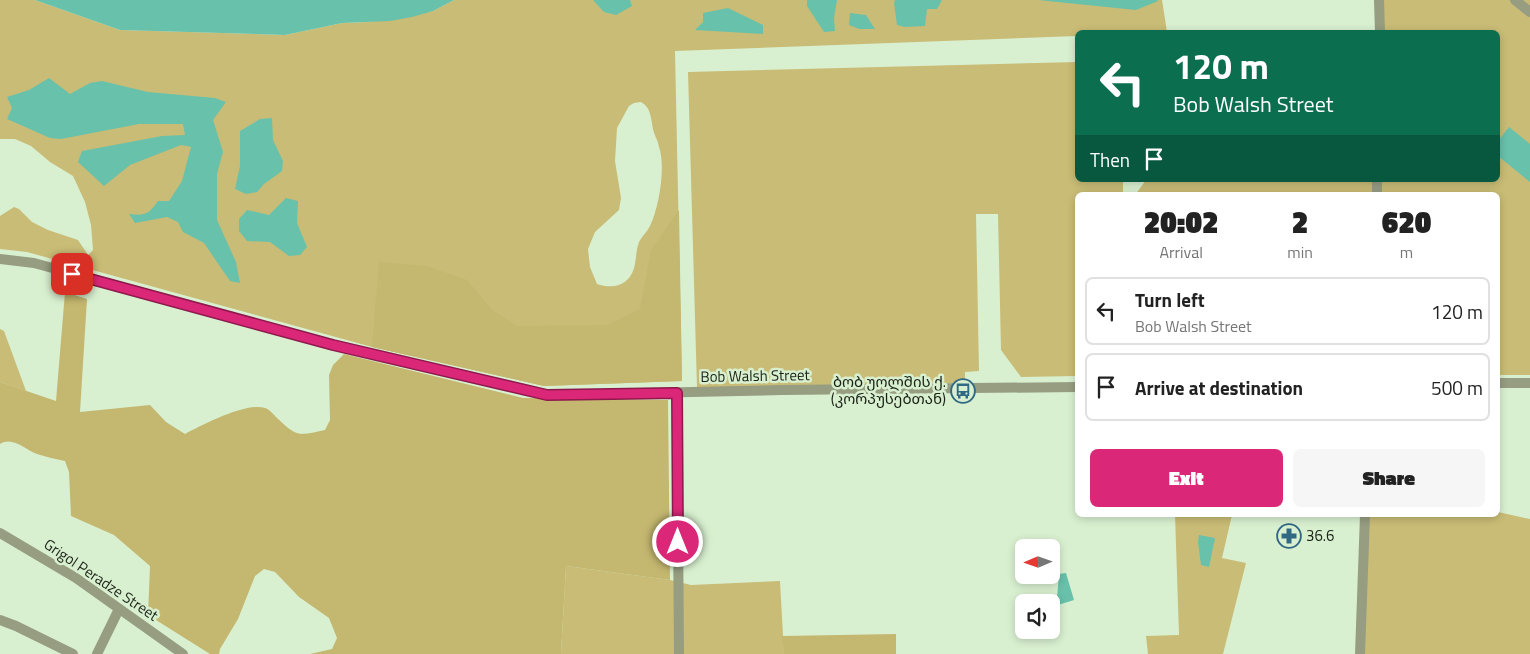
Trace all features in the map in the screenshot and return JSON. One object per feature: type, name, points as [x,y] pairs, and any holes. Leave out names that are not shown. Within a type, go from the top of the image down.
[{"type":"street","points":[[1379,0],[1380,30]]},
{"type":"street","points":[[1515,0],[1530,12]]},
{"type":"street","name":"Bob Walsh Street","points":[[0,259],[34,263],[333,345],[547,395],[1075,387]]},
{"type":"street","points":[[1500,383],[1530,383]]},
{"type":"street","points":[[677,393],[679,654]]},
{"type":"street","points":[[1360,654],[1365,517]]},
{"type":"street","name":"Grigol Peradze Street","points":[[0,533],[76,578],[184,654]]},
{"type":"street","points":[[97,654],[119,609]]},
{"type":"street","points":[[0,620],[74,654]]},
{"type":"shaded area","points":[[0,0],[35,0],[120,30],[285,35],[342,23],[369,22],[433,11],[454,0],[1162,0],[1167,30],[1075,30],[1075,36],[675,51],[682,381],[544,386],[372,347],[27,252],[0,249],[0,216],[14,207],[19,209],[32,222],[48,230],[78,240],[88,255],[93,250],[91,225],[85,202],[73,176],[50,162],[31,146],[15,139],[0,139]],"holes":[[[641,102],[647,107],[658,142],[662,165],[662,176],[656,208],[650,226],[639,242],[634,267],[628,279],[615,286],[597,284],[590,267],[588,249],[595,232],[619,210],[621,198],[615,161],[617,128],[629,106]]]},
{"type":"shaded area","points":[[1376,0],[1530,0],[1530,375],[1500,375],[1500,192],[1137,192],[1145,182],[1500,182],[1500,30],[1376,30]]},
{"type":"shaded area","points":[[1075,62],[1075,182],[1123,182],[1123,192],[1075,192],[1075,376],[1021,377],[1001,350],[998,214],[976,214],[979,371],[965,372],[965,383],[697,388],[688,72]]},
{"type":"shaded area","points":[[679,210],[682,381],[544,386],[372,347],[379,262],[427,266],[467,280],[492,310],[517,326],[607,325],[640,309],[651,250]]},
{"type":"shaded area","points":[[65,292],[87,299],[80,412],[150,405],[166,422],[185,434],[224,415],[257,407],[268,410],[294,432],[303,434],[325,430],[330,420],[329,375],[333,365],[344,354],[523,398],[668,400],[670,580],[566,566],[561,654],[310,654],[332,649],[337,638],[329,618],[299,597],[275,572],[264,569],[255,576],[238,619],[220,649],[219,654],[210,654],[148,615],[150,566],[114,535],[71,516],[69,472],[65,461],[37,454],[14,443],[5,442],[0,444],[0,382],[56,401]]},
{"type":"shaded area","points":[[0,329],[4,331],[26,391],[0,382]]},
{"type":"shaded area","points":[[1500,512],[1530,519],[1530,654],[1363,654],[1368,517],[1500,517]]},
{"type":"shaded area","points":[[1175,517],[1232,517],[1222,558],[1246,563],[1223,654],[1148,654],[1146,636],[1179,635]]},
{"type":"shaded area","points":[[566,566],[670,580],[691,585],[780,581],[784,654],[561,654]]},
{"type":"shaded area","points":[[896,634],[896,654],[784,654],[782,636]]},
{"type":"water","points":[[35,0],[454,0],[433,11],[412,17],[390,21],[342,23],[285,35],[120,30]]},
{"type":"water","points":[[593,0],[630,0],[632,6],[616,15],[604,12]]},
{"type":"water","points":[[807,0],[837,0],[834,18],[835,31],[824,32],[807,6]]},
{"type":"water","points":[[895,0],[942,0],[937,9],[927,9],[925,26],[905,27],[897,25]]},
{"type":"water","points":[[1038,0],[1157,0],[1158,1],[1136,10]]},
{"type":"water","points":[[728,8],[763,25],[763,34],[695,30],[703,22],[703,13]]},
{"type":"water","points":[[850,13],[866,15],[875,29],[859,29],[849,25]]},
{"type":"water","points":[[49,78],[70,94],[90,83],[102,81],[148,92],[215,98],[226,102],[213,120],[223,152],[217,174],[217,220],[236,262],[240,283],[230,281],[204,243],[183,232],[178,222],[167,217],[135,223],[129,214],[139,215],[146,213],[158,201],[169,201],[182,181],[191,147],[181,145],[130,165],[104,186],[78,162],[82,151],[162,136],[185,135],[183,124],[139,124],[61,139],[50,138],[7,119],[12,108],[7,97],[29,90]]},
{"type":"water","points":[[272,118],[273,140],[283,161],[282,171],[264,184],[257,192],[246,194],[235,189],[240,166],[240,131],[260,119]]},
{"type":"water","points":[[1509,127],[1530,144],[1530,182],[1500,158],[1500,138]]},
{"type":"water","points":[[286,198],[298,201],[297,223],[307,247],[300,255],[289,256],[270,242],[247,241],[239,231],[239,219],[247,210],[269,215]]},
{"type":"water","points":[[1199,535],[1215,538],[1209,567],[1201,565]]},
{"type":"water","points":[[1066,573],[1074,600],[1060,604],[1060,594],[1057,594],[1060,574]]},
{"type":"place","name":"ბობ უოლშის ქ. (კორპუსებთან)","points":[[963,391]]},
{"type":"place","name":"36.6","points":[[1289,536]]},
{"type":"route","points":[[72,274],[333,345],[547,395],[677,393],[678,542]]}]
